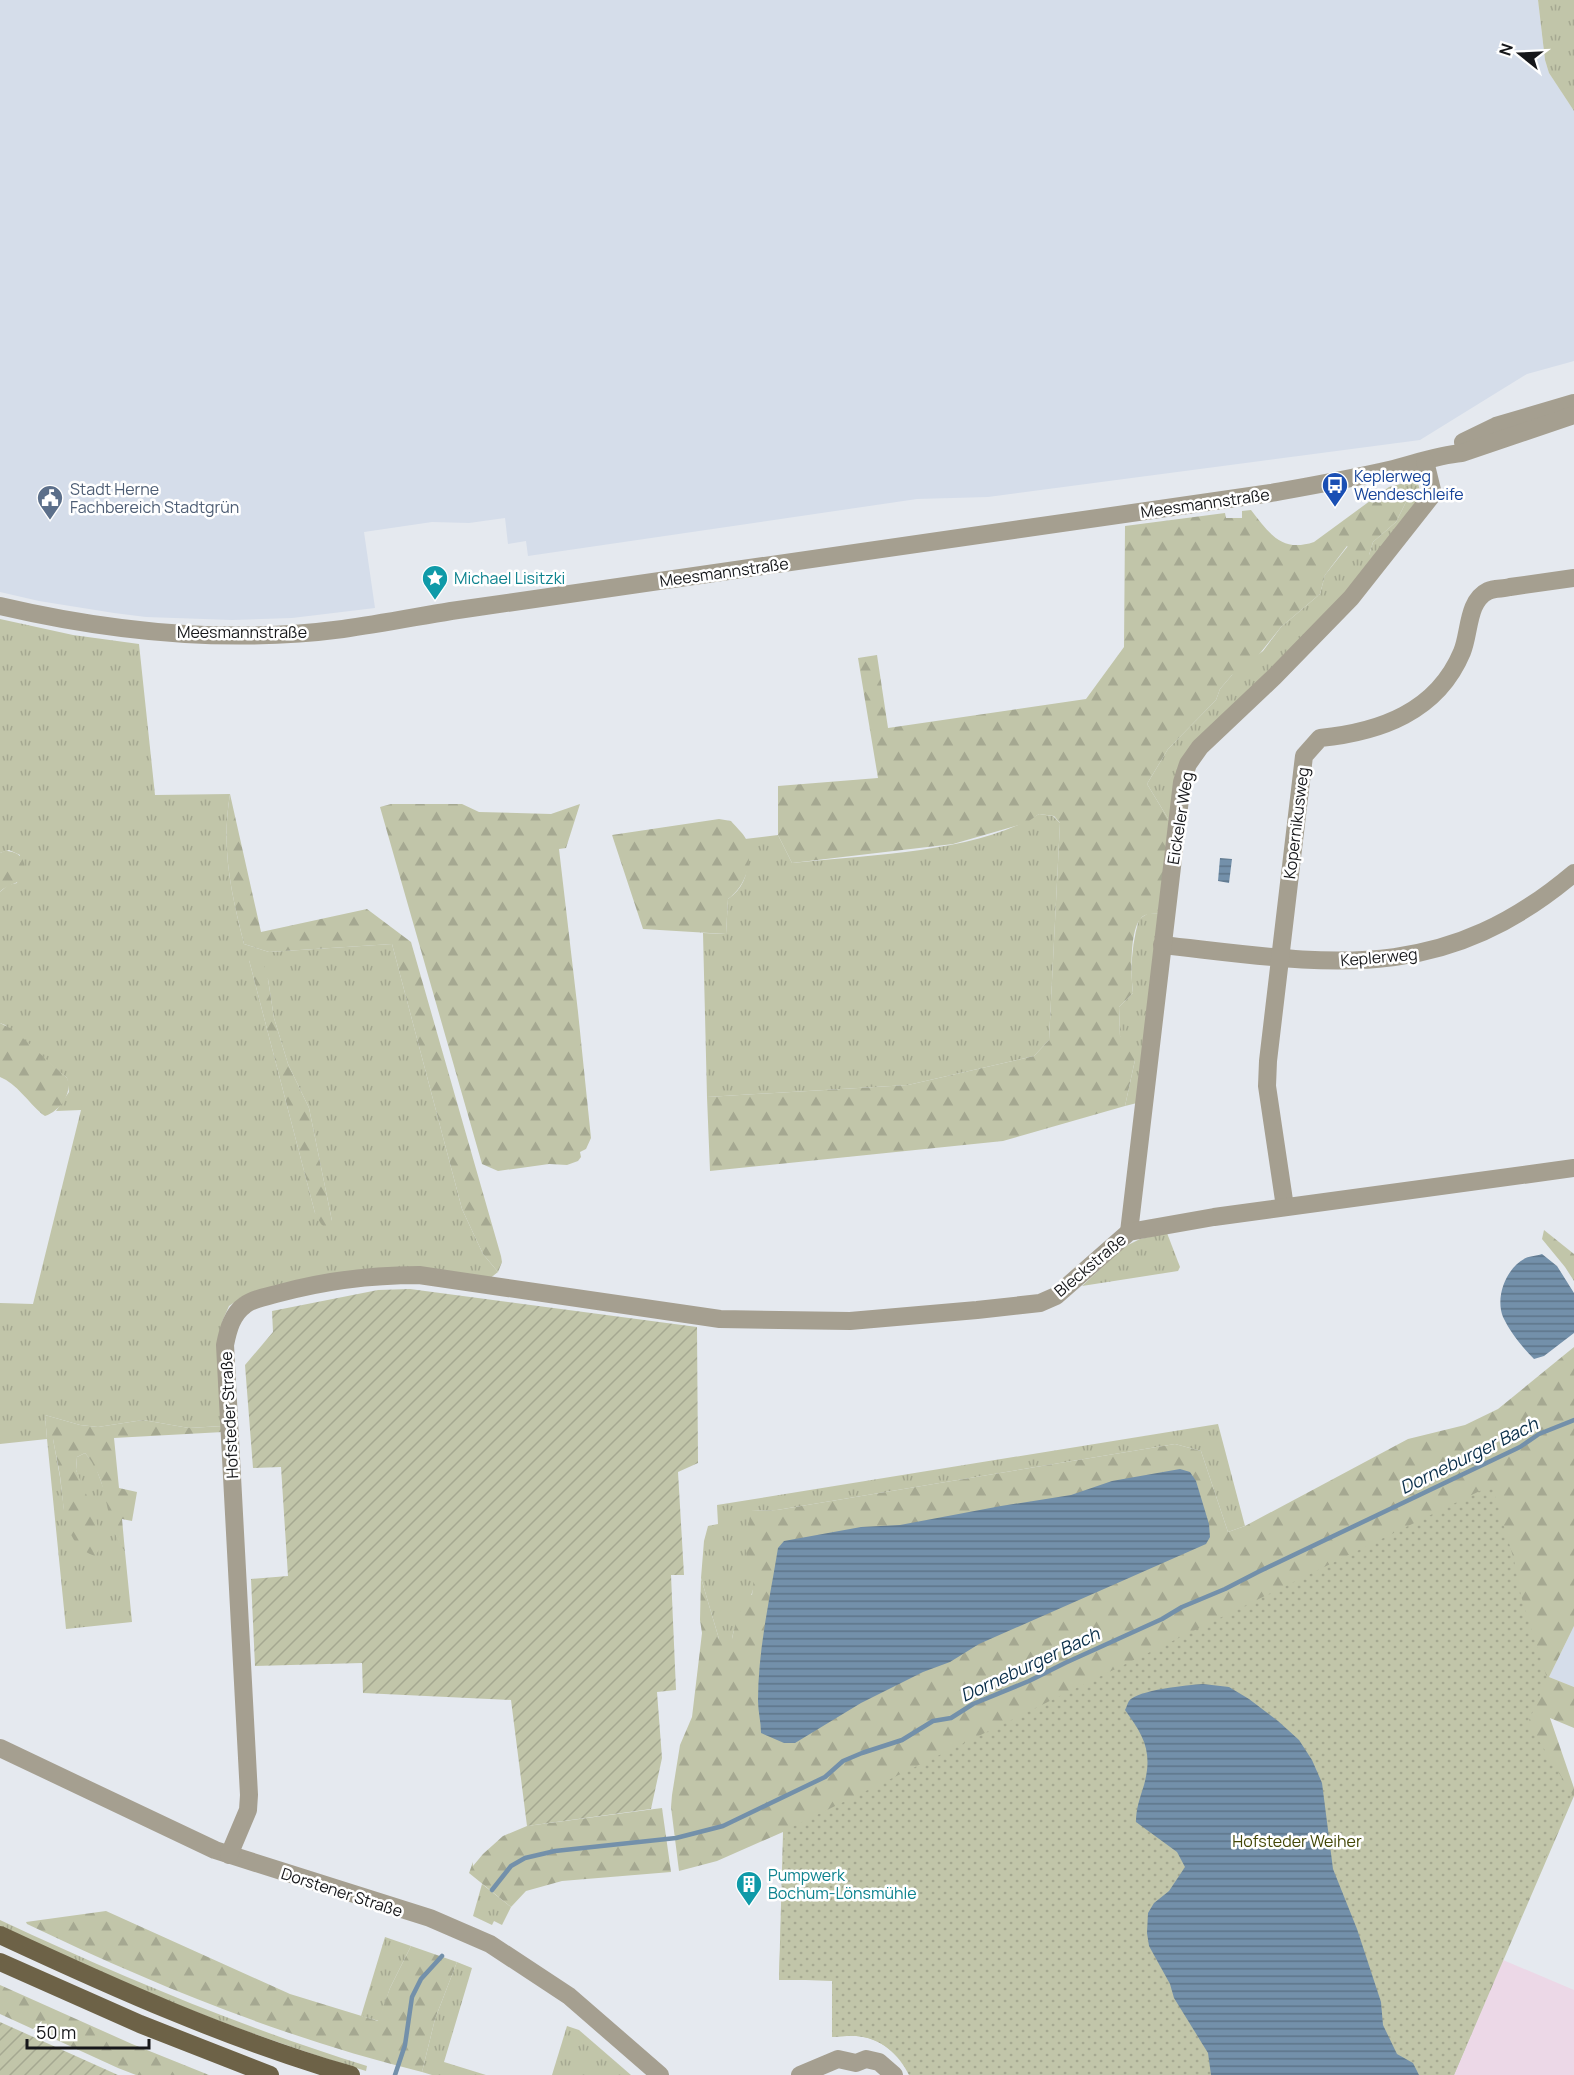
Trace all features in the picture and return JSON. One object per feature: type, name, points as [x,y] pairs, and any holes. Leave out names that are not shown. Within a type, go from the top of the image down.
[{"type":"main road","points":[[0,1935],[219,2031],[351,2075]]},
{"type":"main road","points":[[0,1962],[140,2024],[270,2075]]},
{"type":"street","name":"Meesmannstraße","points":[[0,606],[89,624],[158,632],[233,635],[342,629],[1270,493],[1354,478],[1425,461],[1444,454],[1496,426],[1574,403]]},
{"type":"street","name":"Meesmannstraße","points":[[1444,454],[1462,453],[1574,415]]},
{"type":"street","name":"Eickeler Weg","points":[[1129,1232],[1182,782],[1188,764],[1200,747],[1274,677],[1351,598],[1433,494],[1425,461]]},
{"type":"street","name":"Kopernikusweg","points":[[1285,1207],[1267,1086],[1268,1061],[1304,756],[1320,738],[1350,735],[1379,728],[1405,717],[1427,699],[1447,677],[1462,653],[1475,602],[1488,591],[1574,578]]},
{"type":"street","name":"Keplerweg","points":[[1162,945],[1329,962],[1371,961],[1424,953],[1448,946],[1502,923],[1546,897],[1574,873]]},
{"type":"street","name":"Bleckstraße","points":[[711,1318],[850,1321],[1040,1303],[1056,1296],[1069,1286],[1129,1232],[1285,1207],[1574,1168]]},
{"type":"street","name":"Hofsteder Straße","points":[[229,1855],[248,1810],[249,1795],[225,1345],[227,1332],[244,1305],[296,1288],[371,1275],[419,1275],[711,1318]]},
{"type":"street","name":"Dorstener Straße","points":[[0,1748],[108,1798],[119,1806],[229,1855],[430,1918],[490,1944],[569,1996],[660,2075]]},
{"type":"street","points":[[800,2075],[838,2060],[862,2069],[866,2059],[879,2062],[894,2075]]},
{"type":"shaded area","points":[[0,0],[1538,0],[1545,60],[1549,73],[1574,111],[1574,361],[1527,374],[1420,440],[988,497],[917,499],[528,556],[526,541],[508,544],[505,518],[469,523],[432,522],[364,532],[375,608],[292,618],[232,620],[146,617],[39,601],[0,592]]},
{"type":"shaded area","points":[[1574,1626],[1574,1687],[1549,1677]]},
{"type":"shaded area","points":[[1503,1960],[1574,1990],[1574,2075],[1454,2075]]},
{"type":"green space","points":[[1538,0],[1574,0],[1574,111],[1549,73],[1545,60]]},
{"type":"green space","points":[[1417,479],[1422,499],[1355,584],[1208,731],[1172,825],[1147,784],[1168,749],[1216,700],[1220,689],[1232,675],[1263,651],[1281,627],[1320,594],[1325,575],[1348,546],[1369,555],[1373,542],[1396,522],[1407,500],[1404,483]]},
{"type":"green space","points":[[1404,483],[1407,500],[1396,522],[1373,542],[1369,555],[1360,559],[1347,546],[1325,575],[1320,594],[1281,627],[1245,672],[1232,675],[1220,689],[1216,700],[1168,749],[1147,784],[1172,825],[1160,913],[1148,914],[1138,923],[1132,953],[1133,993],[1119,1007],[1120,1036],[1132,1041],[1135,1060],[1125,1106],[1003,1141],[710,1171],[707,1097],[908,1085],[1034,1056],[1049,1040],[1060,823],[1054,816],[1039,814],[1026,823],[953,844],[792,863],[778,835],[778,786],[878,778],[858,658],[877,655],[888,728],[1086,699],[1124,647],[1125,526],[1225,513],[1226,518],[1242,518],[1242,511],[1251,510],[1277,539],[1284,543],[1303,545],[1314,542],[1389,487]]},
{"type":"green space","points":[[0,619],[73,635],[139,644],[155,795],[230,794],[227,814],[227,852],[231,888],[244,944],[269,952],[392,944],[462,1209],[483,1254],[498,1272],[489,1279],[421,1271],[235,1302],[229,1306],[222,1322],[222,1426],[189,1428],[143,1420],[98,1427],[80,1425],[45,1415],[47,1439],[0,1444],[0,1303],[33,1304],[81,1110],[56,1111],[69,1092],[67,1078],[0,1023],[0,892],[8,885],[17,883],[20,855],[9,850],[0,853]],"holes":[[[249,960],[268,979],[274,1018],[288,1064],[309,1108],[332,1221],[315,1213]]]},
{"type":"green space","points":[[230,794],[261,932],[367,909],[411,942],[501,1256],[502,1262],[498,1272],[483,1254],[462,1209],[392,944],[269,952],[244,944],[231,888],[227,852],[227,814]]},
{"type":"green space","points":[[391,804],[462,804],[479,812],[551,814],[580,804],[566,848],[559,849],[591,1138],[586,1149],[580,1152],[581,1157],[578,1161],[567,1165],[549,1164],[498,1171],[482,1164],[380,807]]},
{"type":"green space","points":[[1039,814],[1053,816],[1060,823],[1049,1040],[1034,1056],[908,1085],[707,1097],[703,933],[726,934],[728,899],[740,887],[746,872],[745,839],[778,835],[792,863],[953,845],[1014,827]]},
{"type":"green space","points":[[719,819],[731,821],[743,834],[749,856],[744,880],[728,899],[726,934],[643,929],[612,835]]},
{"type":"green space","points":[[5,851],[21,857],[25,874],[23,878],[0,892],[0,853]]},
{"type":"green space","points":[[1160,913],[1137,1103],[1125,1106],[1135,1060],[1120,1036],[1119,1007],[1133,993],[1132,956],[1139,919],[1147,914]]},
{"type":"green space","points":[[249,960],[263,962],[274,1018],[288,1064],[309,1108],[332,1221],[329,1231],[321,1224],[315,1213]]},
{"type":"green space","points":[[0,1023],[14,1030],[67,1078],[67,1095],[60,1106],[50,1114],[45,1116],[42,1114],[17,1089],[0,1077]]},
{"type":"green space","points":[[1544,1230],[1574,1254],[1574,1281],[1542,1239]]},
{"type":"green space","points":[[1167,1233],[1180,1267],[1178,1271],[1082,1286],[1124,1247],[1140,1239]]},
{"type":"green space","points":[[410,1289],[697,1327],[698,1463],[678,1472],[684,1575],[671,1575],[676,1690],[657,1692],[662,1758],[651,1809],[527,1826],[511,1700],[363,1693],[362,1663],[255,1666],[251,1579],[288,1576],[281,1467],[253,1468],[245,1365],[273,1332],[272,1311],[378,1290]]},
{"type":"green space","name":"Hofsteder Weiher","points":[[1574,1347],[1574,1626],[1549,1677],[1574,1687],[1574,1728],[1550,1718],[1574,1788],[1574,1796],[1454,2075],[904,2063],[888,2048],[872,2039],[854,2036],[832,2037],[832,1981],[779,1979],[783,1832],[717,1861],[679,1871],[671,1807],[680,1745],[692,1717],[702,1633],[701,1578],[719,1639],[732,1639],[736,1622],[748,1595],[752,1595],[755,1568],[748,1567],[745,1543],[751,1511],[777,1510],[1175,1444],[1201,1451],[1228,1532],[1245,1526],[1408,1439],[1465,1425],[1498,1409]]},
{"type":"green space","points":[[45,1415],[80,1425],[98,1427],[143,1420],[189,1428],[223,1426],[223,1432],[114,1438],[119,1488],[137,1492],[132,1521],[122,1519],[125,1552],[112,1525],[97,1472],[85,1453],[77,1457],[76,1470],[95,1515],[102,1545],[95,1556],[84,1551],[70,1533],[64,1511],[53,1439],[47,1439]]},
{"type":"green space","points":[[1218,1424],[1245,1526],[1228,1532],[1201,1451],[1175,1444],[777,1510],[751,1511],[755,1554],[754,1587],[732,1639],[719,1639],[701,1578],[704,1541],[708,1526],[718,1524],[717,1505]]},
{"type":"green space","points":[[47,1439],[53,1439],[64,1510],[82,1487],[76,1470],[77,1457],[85,1453],[95,1465],[107,1498],[116,1535],[125,1552],[132,1622],[66,1629]]},
{"type":"green space","name":"Hofsteder Weiher","points":[[1492,1485],[1514,1560],[1521,1596],[1547,1678],[1528,1723],[1572,1794],[1454,2075],[909,2075],[888,2048],[873,2040],[853,2036],[832,2037],[832,1980],[779,1980],[784,1831]]},
{"type":"green space","points":[[662,1808],[671,1872],[562,1881],[526,1891],[511,1907],[469,1873],[473,1862],[473,1866],[503,1836],[527,1826]]},
{"type":"green space","points":[[482,1884],[511,1907],[502,1925],[494,1921],[492,1925],[473,1916]]},
{"type":"green space","points":[[106,1911],[290,1994],[378,2021],[390,1988],[411,1946],[457,1962],[435,2019],[422,2072],[320,2043],[220,2008],[123,1968],[26,1922]]},
{"type":"green space","points":[[0,1920],[181,1999],[273,2035],[367,2066],[366,2071],[180,2006],[0,1926]]},
{"type":"green space","points":[[385,1937],[411,1946],[390,1988],[379,2021],[361,2016]]},
{"type":"green space","points":[[457,1962],[472,1968],[444,2062],[486,2075],[432,2075],[422,2072],[435,2019]]},
{"type":"green space","points":[[0,1985],[132,2044],[209,2075],[136,2075],[118,2068],[0,2014]]},
{"type":"green space","points":[[0,2022],[118,2075],[0,2075]]},
{"type":"green space","points":[[567,2026],[579,2030],[631,2075],[552,2075]]},
{"type":"water","points":[[1220,858],[1232,859],[1229,883],[1218,881]]},
{"type":"water","points":[[1542,1254],[1557,1266],[1574,1293],[1574,1333],[1544,1356],[1534,1359],[1506,1323],[1500,1301],[1507,1276],[1512,1269],[1526,1258]]},
{"type":"water","points":[[1180,1469],[1190,1472],[1196,1481],[1209,1524],[1210,1537],[1206,1544],[979,1644],[950,1662],[923,1672],[861,1703],[795,1743],[784,1743],[761,1733],[758,1701],[762,1643],[778,1548],[784,1541],[861,1527],[900,1525],[1071,1495],[1112,1481]]},
{"type":"water","name":"Hofsteder Weiher","points":[[1203,1684],[1229,1687],[1249,1699],[1299,1740],[1312,1760],[1322,1783],[1333,1869],[1357,1929],[1381,2002],[1383,2025],[1397,2054],[1413,2063],[1419,2075],[1211,2075],[1208,2053],[1174,1998],[1170,1984],[1149,1946],[1148,1913],[1154,1903],[1169,1891],[1185,1867],[1177,1852],[1136,1822],[1137,1808],[1148,1763],[1142,1736],[1125,1710],[1129,1701],[1142,1694]]},
{"type":"waterway","name":"Dorneburger Bach","points":[[492,1890],[511,1866],[525,1858],[555,1851],[676,1838],[723,1826],[825,1777],[843,1761],[902,1740],[933,1721],[951,1718],[973,1704],[1029,1681],[1162,1619],[1182,1607],[1225,1589],[1520,1447],[1539,1434],[1574,1420]]},
{"type":"waterway","name":"Dorneburger Bach","points":[[395,2075],[405,2045],[412,1997],[421,1979],[442,1956]]},
{"type":"place","name":"Keplerweg Wendeschleife","points":[[1335,508]]},
{"type":"place","name":"Stadt Herne Fachbereich Stadtgrün","points":[[50,521]]},
{"type":"place","name":"Michael Lisitzki","points":[[435,601]]},
{"type":"place","name":"Pumpwerk Bochum-Lönsmühle","points":[[749,1907]]}]
